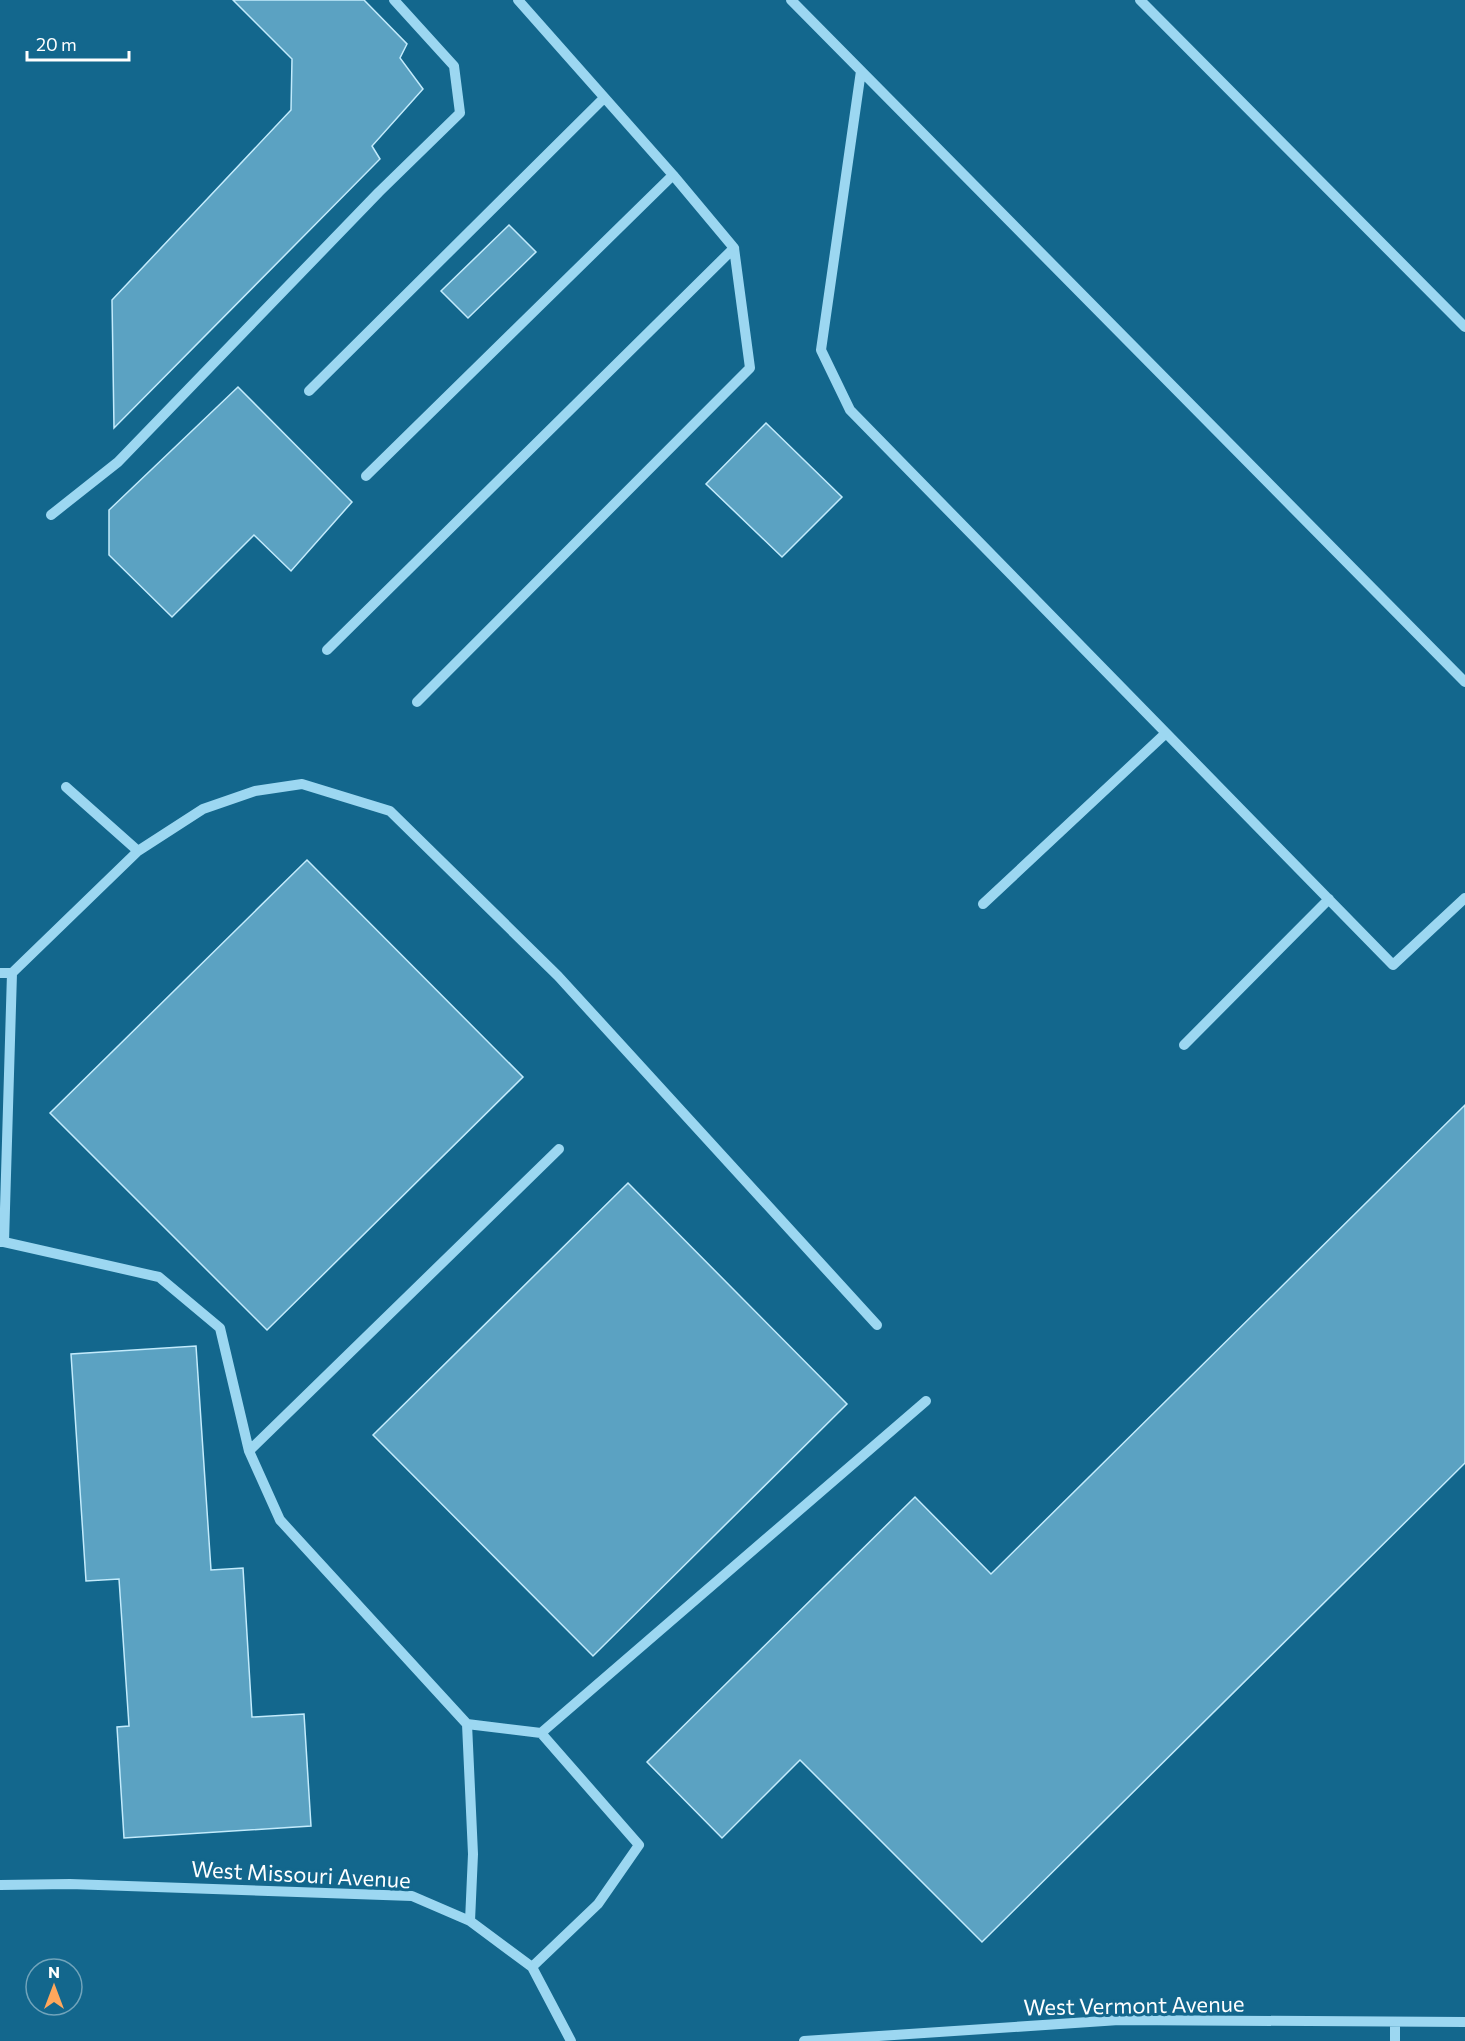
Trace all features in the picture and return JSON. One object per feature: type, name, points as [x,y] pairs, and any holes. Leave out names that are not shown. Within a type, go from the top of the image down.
[{"type":"lane","points":[[51,515],[118,462],[371,200],[460,113],[454,66],[394,0]]},
{"type":"lane","points":[[417,702],[750,368],[734,248],[673,175],[518,0]]},
{"type":"lane","points":[[791,0],[1465,682]]},
{"type":"lane","points":[[1140,0],[1465,327]]},
{"type":"lane","points":[[861,71],[821,350],[850,410],[1393,965],[1465,898]]},
{"type":"lane","points":[[309,391],[604,98]]},
{"type":"lane","points":[[366,476],[673,175]]},
{"type":"lane","points":[[327,650],[734,248]]},
{"type":"lane","points":[[983,904],[1166,733]]},
{"type":"lane","points":[[470,1921],[472,1854],[467,1724],[280,1520],[249,1451],[220,1328],[159,1277],[2,1242],[12,973],[138,851],[203,809],[255,791],[303,784],[390,811],[558,976],[877,1325]]},
{"type":"lane","points":[[66,787],[138,851]]},
{"type":"lane","points":[[1184,1045],[1329,899]]},
{"type":"lane","points":[[0,973],[12,973]]},
{"type":"lane","points":[[249,1451],[559,1149]]},
{"type":"lane","points":[[541,1733],[926,1401]]},
{"type":"lane","points":[[467,1724],[541,1733],[639,1845],[598,1904],[532,1967]]},
{"type":"lane","name":"West Missouri Avenue","points":[[0,1884],[70,1884],[412,1896],[470,1921],[532,1967],[571,2041]]},
{"type":"lane","name":"West Vermont Avenue","points":[[804,2041],[1119,2020],[1465,2022]]},
{"type":"lane","points":[[1395,2022],[1395,2041]]},
{"type":"building","points":[[233,0],[364,0],[407,44],[400,58],[423,89],[372,146],[380,159],[114,428],[112,300],[291,110],[292,59]]},
{"type":"building","points":[[509,225],[536,252],[468,318],[441,291]]},
{"type":"building","points":[[238,387],[352,502],[291,571],[254,535],[172,617],[109,555],[109,510]]},
{"type":"building","points":[[766,423],[842,497],[782,557],[706,484]]},
{"type":"building","points":[[307,860],[523,1077],[267,1330],[50,1113]]},
{"type":"building","points":[[1465,1105],[1465,1463],[982,1942],[800,1760],[722,1838],[647,1762],[915,1497],[991,1574]]},
{"type":"building","points":[[628,1183],[847,1404],[593,1656],[373,1435]]},
{"type":"building","points":[[196,1346],[211,1570],[243,1568],[252,1717],[304,1714],[311,1826],[124,1838],[117,1727],[129,1726],[119,1579],[86,1581],[71,1354]]}]
